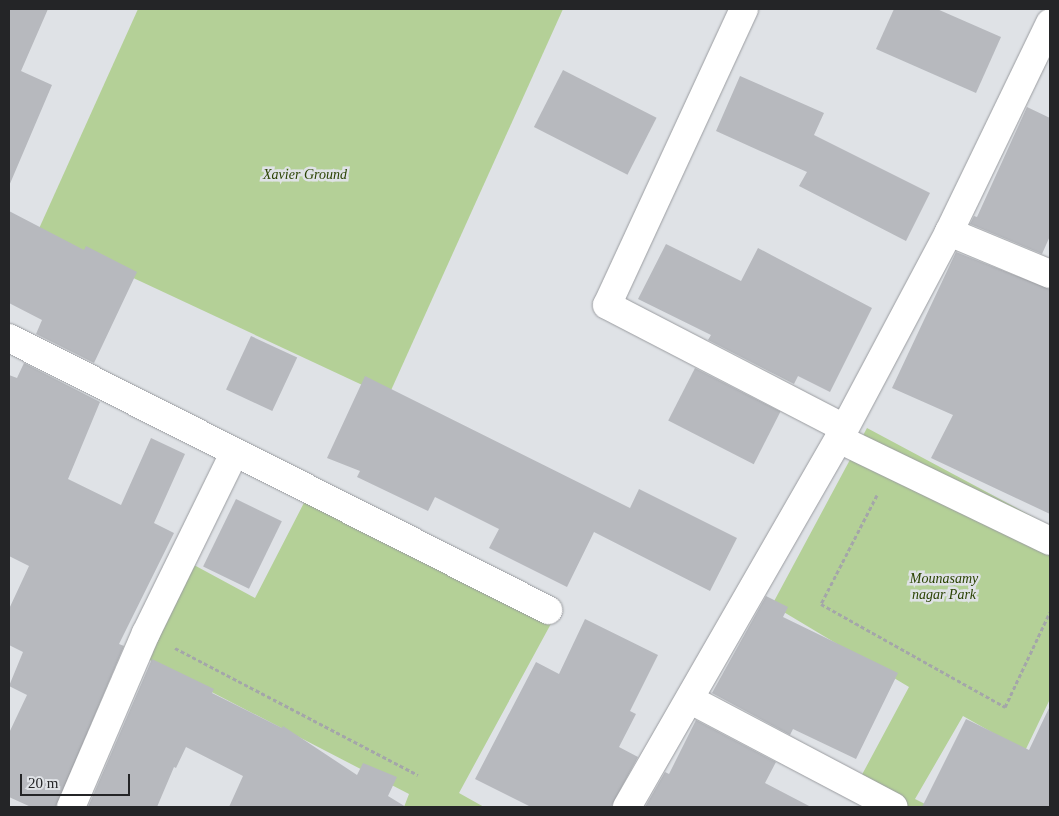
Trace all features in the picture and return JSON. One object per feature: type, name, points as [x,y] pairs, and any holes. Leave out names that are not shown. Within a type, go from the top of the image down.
[{"type":"street","points":[[744,9],[607,305],[842,433],[893,463],[1050,541]]},
{"type":"street","points":[[627,807],[691,700],[842,433],[949,232],[1050,23]]},
{"type":"street","points":[[949,232],[1050,274]]},
{"type":"street","points":[[9,338],[548,610]]},
{"type":"street","points":[[71,807],[146,633],[234,453]]},
{"type":"street","points":[[691,700],[894,807]]},
{"type":"path","points":[[893,463],[821,604],[1005,708],[1050,612]]},
{"type":"path","points":[[146,633],[418,774]]},
{"type":"green space","name":"Xavier Ground","points":[[138,9],[563,9],[388,397],[37,233]]},
{"type":"green space","name":"Mounasamy nagar Park","points":[[867,428],[1050,526],[1050,699],[1025,751],[963,716],[915,799],[931,807],[869,807],[850,797],[909,687],[772,605]]},
{"type":"green space","points":[[307,497],[553,620],[459,793],[484,807],[404,807],[409,794],[144,657],[194,565],[255,598]]},
{"type":"building","points":[[9,9],[48,9],[21,71],[52,85],[9,186]]},
{"type":"building","points":[[894,9],[937,9],[1001,37],[976,93],[876,49]]},
{"type":"building","points":[[563,70],[657,118],[628,175],[534,127]]},
{"type":"building","points":[[740,76],[824,113],[814,135],[930,193],[906,241],[799,186],[807,172],[716,131]]},
{"type":"building","points":[[1027,107],[1050,118],[1050,236],[1042,254],[970,224],[974,216],[977,217]]},
{"type":"building","points":[[9,211],[84,250],[86,246],[137,272],[94,363],[36,334],[42,320],[9,303]]},
{"type":"building","points":[[666,244],[741,281],[758,248],[872,308],[830,392],[798,376],[794,384],[708,340],[711,335],[638,299]]},
{"type":"building","points":[[956,252],[1050,289],[1050,514],[931,458],[953,415],[892,388]]},
{"type":"building","points":[[251,336],[297,358],[272,411],[226,389]]},
{"type":"building","points":[[24,363],[100,402],[68,479],[121,505],[151,438],[185,454],[154,523],[174,533],[119,644],[124,646],[56,807],[31,807],[9,797],[9,733],[27,695],[9,686],[23,652],[9,645],[9,609],[29,566],[9,556],[9,375],[17,378]]},
{"type":"building","points":[[695,368],[781,412],[754,464],[668,421]]},
{"type":"building","points":[[365,376],[630,508],[639,489],[737,538],[710,591],[594,532],[567,587],[489,548],[499,529],[435,497],[428,511],[357,477],[360,471],[327,458]]},
{"type":"building","points":[[236,499],[282,521],[249,589],[203,566]]},
{"type":"building","points":[[766,596],[788,607],[783,617],[898,673],[856,759],[793,729],[790,735],[712,693]]},
{"type":"building","points":[[585,619],[658,655],[630,711],[636,714],[619,747],[638,757],[611,807],[531,807],[475,779],[536,662],[559,674]]},
{"type":"building","points":[[152,659],[214,689],[212,693],[282,728],[283,726],[357,775],[363,763],[397,777],[388,796],[406,807],[229,807],[243,776],[186,747],[176,768],[174,767],[157,807],[88,807]]},
{"type":"building","points":[[1050,706],[1050,807],[922,807],[966,719],[1029,750]]},
{"type":"building","points":[[696,720],[776,762],[765,783],[811,807],[645,807],[665,772],[669,774]]}]
